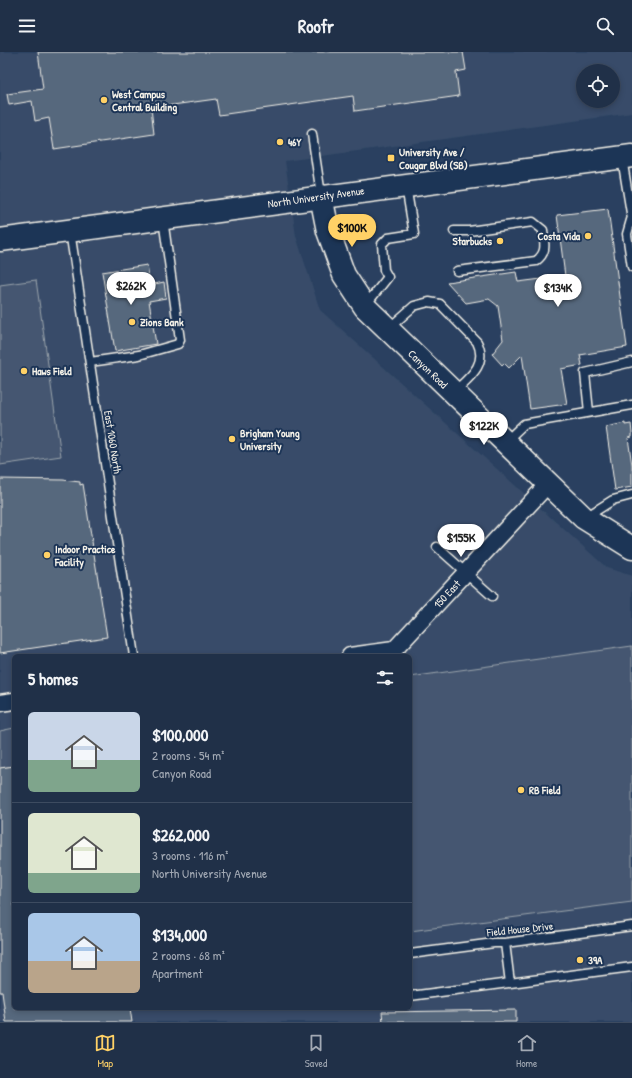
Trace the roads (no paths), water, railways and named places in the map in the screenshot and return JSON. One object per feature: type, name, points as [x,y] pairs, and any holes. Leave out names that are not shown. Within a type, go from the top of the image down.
[{"type":"main road","name":"North University Avenue","points":[[0,240],[321,196],[627,157]]},
{"type":"main road","name":"Canyon Road","points":[[321,196],[328,232],[344,275],[365,307],[584,518],[632,548]]},
{"type":"street","name":"150 East","points":[[365,654],[394,650],[548,484]]},
{"type":"street","points":[[0,703],[12,701]]},
{"type":"lane","name":"Canyon Road","points":[[312,134],[321,196]]},
{"type":"lane","points":[[627,157],[632,219],[627,234],[632,268]]},
{"type":"lane","points":[[365,307],[388,276],[384,270],[382,244],[388,238],[414,234],[406,185]]},
{"type":"lane","points":[[90,362],[139,355],[178,344],[180,340],[176,302],[162,218]]},
{"type":"lane","points":[[454,231],[469,231],[533,222],[543,230],[545,250],[542,256],[536,261],[457,271]]},
{"type":"lane","name":"East 1060 North","points":[[70,231],[134,654]]},
{"type":"lane","points":[[388,330],[414,306],[429,302],[440,304],[477,342],[480,348],[481,356],[477,369],[454,393]]},
{"type":"lane","points":[[589,412],[585,373],[632,362]]},
{"type":"lane","points":[[504,442],[524,424],[632,405]]},
{"type":"lane","points":[[584,518],[613,500],[632,495]]},
{"type":"lane","points":[[437,547],[492,596]]},
{"type":"lane","name":"Field House Drive","points":[[412,954],[632,926]]},
{"type":"lane","points":[[505,943],[510,983]]},
{"type":"lane","points":[[412,996],[632,967]]},
{"type":"place","name":"West Campus Central Building","points":[[104,100]]},
{"type":"place","name":"46Y","points":[[280,142]]},
{"type":"place","name":"University Ave / Cougar Blvd (SB)","points":[[391,158]]},
{"type":"place","name":"Costa Vida","points":[[588,236]]},
{"type":"place","name":"Starbucks","points":[[500,241]]},
{"type":"place","name":"Zions Bank","points":[[132,322]]},
{"type":"place","name":"Haws Field","points":[[24,371]]},
{"type":"place","name":"Brigham Young University","points":[[232,439]]},
{"type":"place","name":"Indoor Practice Facility","points":[[47,555]]},
{"type":"place","name":"RB Field","points":[[521,790]]},
{"type":"place","name":"39A","points":[[580,960]]}]
